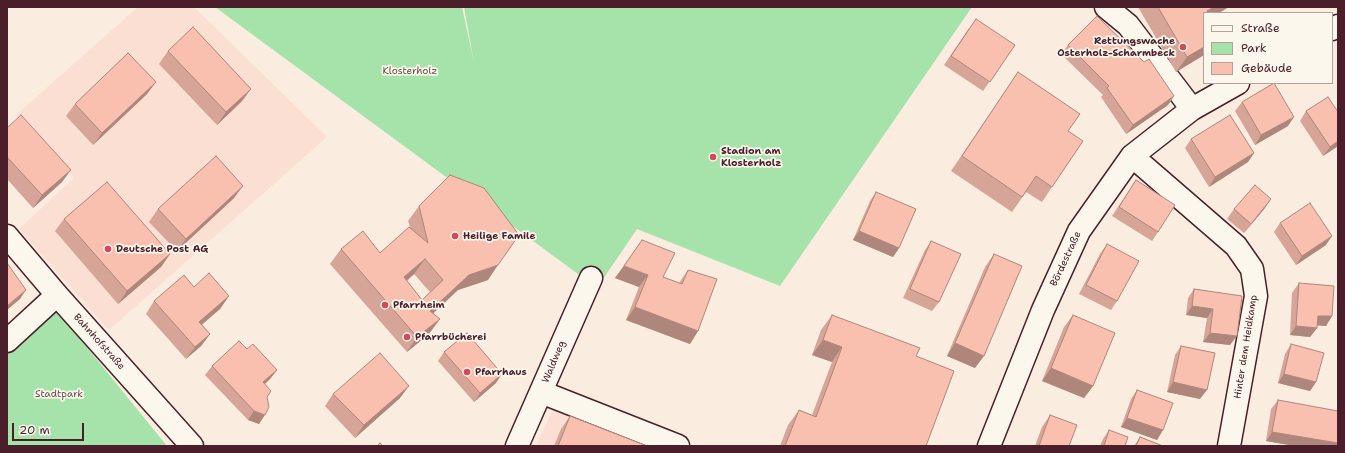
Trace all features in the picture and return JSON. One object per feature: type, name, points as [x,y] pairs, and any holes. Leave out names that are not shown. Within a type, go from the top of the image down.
[{"type":"street","points":[[1106,7],[1128,25],[1192,109]]},
{"type":"street","name":"Bördestraße","points":[[989,446],[1043,310],[1078,231],[1132,156],[1192,109],[1236,84]]},
{"type":"street","name":"Hinter dem Heidkamp","points":[[1132,156],[1236,246],[1252,269],[1256,296],[1229,446]]},
{"type":"street","name":"Bahnhofstraße","points":[[7,236],[57,295],[192,446]]},
{"type":"street","name":"Waldweg","points":[[517,446],[591,278]]},
{"type":"street","points":[[7,341],[57,295]]},
{"type":"street","points":[[541,392],[678,446]]},
{"type":"shaded area","name":"Deutsche Post AG","points":[[138,7],[194,7],[327,137],[109,330],[19,229],[74,178],[16,115]]},
{"type":"shaded area","points":[[555,405],[655,446],[536,446]]},
{"type":"green space","name":"Stadion am Klosterholz","points":[[215,7],[462,7],[474,63],[464,7],[972,7],[780,286],[637,229],[597,288]]},
{"type":"green space","name":"Stadtpark","points":[[55,308],[167,446],[7,446],[7,353]]},
{"type":"building","points":[[1158,7],[1214,7],[1208,12],[1203,12],[1203,48],[1187,57]]},
{"type":"building","points":[[1097,16],[1144,62],[1149,59],[1174,96],[1133,125],[1107,88],[1109,86],[1068,45]]},
{"type":"building","points":[[976,19],[1015,45],[990,82],[951,56]]},
{"type":"building","points":[[193,27],[251,89],[226,112],[168,51]]},
{"type":"building","points":[[128,53],[156,82],[102,133],[75,104]]},
{"type":"building","points":[[1018,72],[1080,114],[1068,131],[1083,141],[1052,187],[1036,176],[1022,197],[962,156]]},
{"type":"building","points":[[1275,84],[1294,117],[1261,135],[1242,102]]},
{"type":"building","points":[[1328,97],[1338,112],[1338,141],[1330,147],[1306,111]]},
{"type":"building","points":[[21,115],[71,170],[42,195],[7,157],[7,128]]},
{"type":"building","points":[[1230,115],[1254,153],[1215,177],[1191,139]]},
{"type":"building","points":[[216,156],[243,186],[186,239],[158,209]]},
{"type":"building","points":[[450,175],[484,188],[519,235],[498,265],[469,275],[430,311],[440,319],[417,337],[341,249],[363,231],[380,253],[409,227],[428,243],[419,206]],"holes":[[[425,259],[443,280],[422,300],[404,277]]]},
{"type":"building","points":[[1136,180],[1175,205],[1158,232],[1119,207]]},
{"type":"building","name":"Deutsche Post AG","points":[[107,182],[170,254],[127,291],[64,219]]},
{"type":"building","points":[[1255,185],[1271,199],[1251,224],[1234,209]]},
{"type":"building","points":[[876,192],[916,209],[899,248],[859,231]]},
{"type":"building","points":[[1310,203],[1332,236],[1302,256],[1280,223]]},
{"type":"building","points":[[642,240],[675,253],[663,277],[682,284],[688,270],[717,279],[698,331],[635,307],[648,275],[624,266]]},
{"type":"building","points":[[931,241],[961,254],[939,302],[910,289]]},
{"type":"building","points":[[1107,244],[1139,261],[1117,301],[1086,285]]},
{"type":"building","points":[[994,254],[1022,266],[984,356],[955,343]]},
{"type":"building","points":[[7,263],[26,290],[7,306]]},
{"type":"building","points":[[209,273],[229,296],[199,322],[210,334],[195,347],[154,301],[184,275],[194,287]]},
{"type":"building","points":[[1299,283],[1334,286],[1332,316],[1318,316],[1317,328],[1296,326]]},
{"type":"building","points":[[1194,289],[1242,296],[1237,336],[1210,333],[1213,309],[1192,306]]},
{"type":"building","points":[[832,315],[920,348],[916,356],[954,371],[926,446],[785,446],[799,410],[816,417],[842,347],[823,340]]},
{"type":"building","points":[[1073,315],[1115,333],[1093,386],[1051,368]]},
{"type":"building","name":"Pfarrhaus","points":[[467,333],[502,374],[480,393],[444,352]]},
{"type":"building","points":[[239,341],[247,349],[253,344],[277,370],[263,382],[271,391],[267,397],[269,407],[265,415],[254,411],[212,366]]},
{"type":"building","points":[[1291,344],[1324,353],[1316,382],[1284,374]]},
{"type":"building","points":[[1181,346],[1215,353],[1207,390],[1173,382]]},
{"type":"building","points":[[380,353],[409,386],[364,425],[333,394]]},
{"type":"building","points":[[1137,390],[1173,403],[1163,430],[1127,418]]},
{"type":"building","points":[[1278,400],[1338,411],[1338,443],[1272,432]]},
{"type":"building","points":[[1050,415],[1077,425],[1069,446],[1039,446]]},
{"type":"building","points":[[570,416],[647,446],[558,446]]},
{"type":"building","points":[[1109,430],[1128,437],[1125,446],[1104,446]]},
{"type":"building","points":[[1140,437],[1163,446],[1136,446]]},
{"type":"place","name":"Rettungswache Osterholz-Scharmbeck","points":[[1183,47]]},
{"type":"place","name":"Stadion am Klosterholz","points":[[713,157]]},
{"type":"place","name":"Heilige Famile","points":[[455,236]]},
{"type":"place","name":"Deutsche Post AG","points":[[108,249]]},
{"type":"place","name":"Pfarrheim","points":[[385,305]]},
{"type":"place","name":"Pfarrbücherei","points":[[407,337]]},
{"type":"place","name":"Pfarrhaus","points":[[467,372]]},
{"type":"park label","name":"Klosterholz","points":[[410,71]]}]
